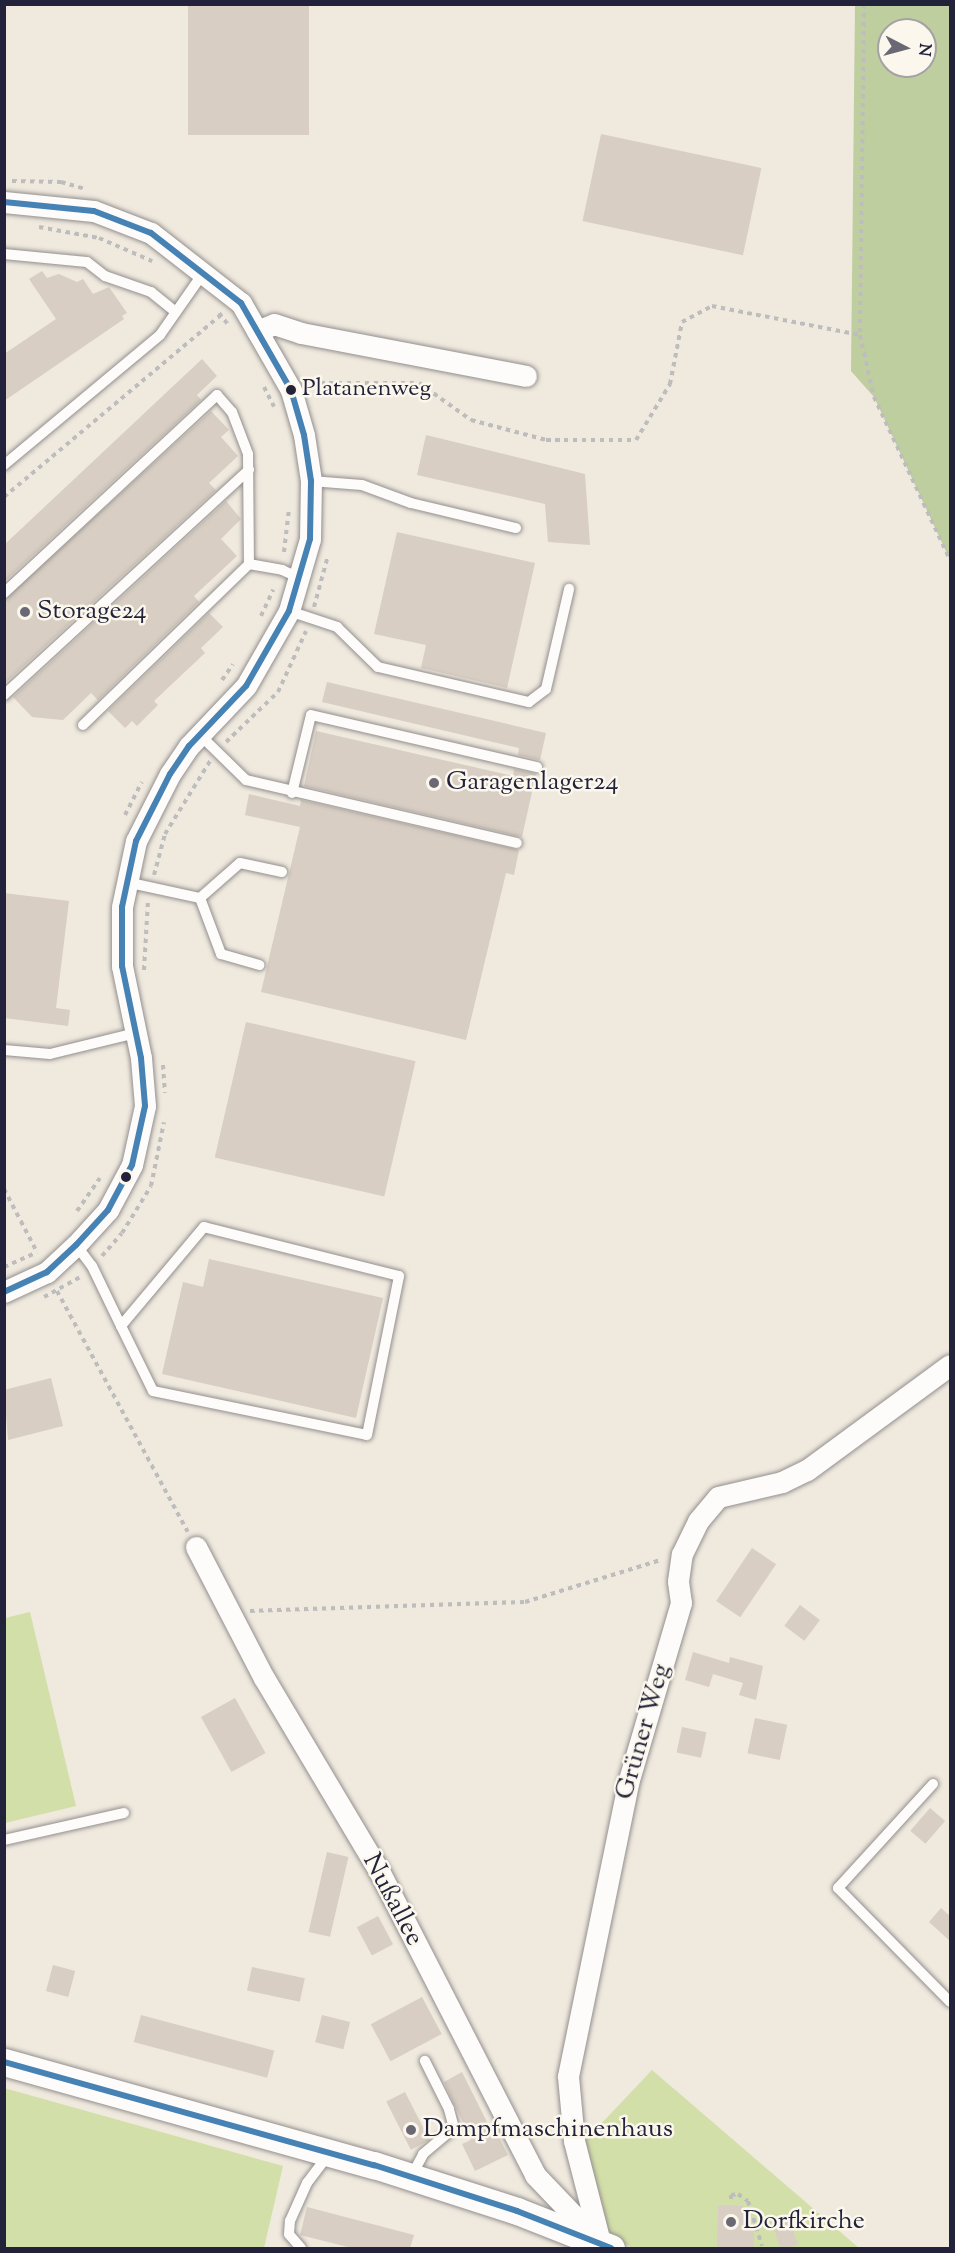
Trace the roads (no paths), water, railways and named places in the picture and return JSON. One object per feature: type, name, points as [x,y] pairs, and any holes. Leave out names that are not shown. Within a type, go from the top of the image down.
[{"type":"street","points":[[4,202],[66,205],[120,220],[151,233],[198,280],[241,303],[291,390],[304,435],[311,481],[310,539],[291,574],[289,611],[246,686],[200,735],[170,774],[148,812],[136,841],[126,882],[122,966],[136,1033],[145,1106],[132,1165],[108,1210],[76,1245],[47,1272],[4,1292]]},
{"type":"street","points":[[257,331],[274,324],[301,333],[526,376]]},
{"type":"street","name":"Grüner Weg","points":[[605,2245],[574,2141],[568,2076],[628,1782],[681,1603],[678,1581],[686,1546],[698,1521],[718,1497],[782,1482],[807,1470],[951,1365]]},
{"type":"street","name":"Nußallee","points":[[196,1547],[264,1678],[379,1871],[535,2175],[605,2245]]},
{"type":"street","points":[[4,2062],[107,2088],[410,2177],[605,2245]]},
{"type":"lane","points":[[4,254],[87,262],[105,276],[151,292],[176,312]]},
{"type":"lane","points":[[4,465],[151,344],[198,280]]},
{"type":"lane","points":[[4,593],[217,395],[232,412],[248,454],[249,564],[83,725]]},
{"type":"lane","points":[[4,695],[249,470]]},
{"type":"lane","points":[[311,481],[362,485],[411,503],[516,528]]},
{"type":"lane","points":[[249,564],[291,574]]},
{"type":"lane","points":[[289,611],[337,627],[378,668],[529,702],[546,689],[569,589]]},
{"type":"lane","points":[[292,793],[311,715],[537,767]]},
{"type":"lane","points":[[200,735],[246,780],[292,793],[517,843]]},
{"type":"lane","points":[[200,898],[240,863],[282,872]]},
{"type":"lane","points":[[126,882],[200,898]]},
{"type":"lane","points":[[200,898],[221,954],[259,965]]},
{"type":"lane","points":[[4,1050],[50,1054],[136,1033]]},
{"type":"lane","points":[[76,1245],[92,1266],[121,1326],[153,1391],[367,1435],[399,1276],[204,1227],[121,1326]]},
{"type":"lane","points":[[933,1784],[838,1888],[951,2002]]},
{"type":"lane","points":[[4,1840],[124,1813]]},
{"type":"lane","points":[[410,2177],[423,2154],[454,2128],[449,2109],[425,2061]]},
{"type":"lane","points":[[301,2248],[289,2234],[290,2221],[307,2183],[330,2153]]},
{"type":"place","name":"Platanenweg","points":[[291,390]]},
{"type":"place","name":"Storage24","points":[[25,612]]},
{"type":"place","name":"Garagenlager24","points":[[434,783]]},
{"type":"place","name":"Dampfmaschinenhaus","points":[[411,2130]]},
{"type":"place","name":"Dorfkirche","points":[[731,2222]]}]
